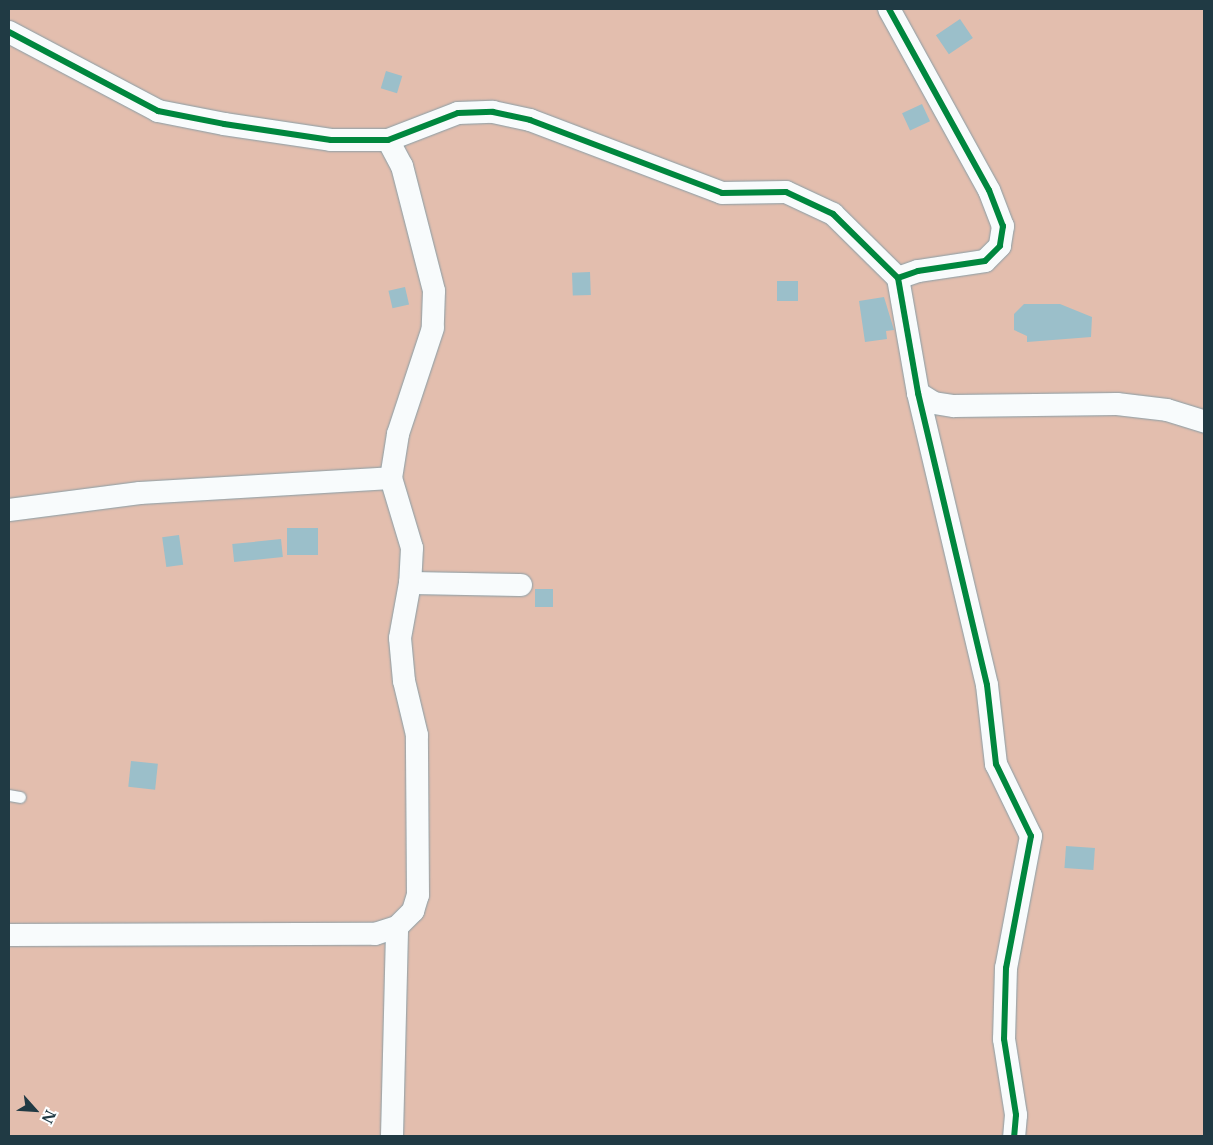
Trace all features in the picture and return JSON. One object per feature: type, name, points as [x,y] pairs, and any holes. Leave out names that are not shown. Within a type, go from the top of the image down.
[{"type":"street","points":[[889,9],[989,190],[1003,226],[1000,246],[985,261],[918,270],[898,278]]},
{"type":"street","points":[[9,32],[158,111],[331,140],[388,140],[458,113],[492,112],[530,120],[722,193],[786,192],[833,214],[898,278],[918,393],[987,685],[996,764],[1031,836],[1006,968],[1004,1039],[1016,1115],[1014,1136]]},
{"type":"street","points":[[9,935],[375,934],[398,928],[413,911],[418,895],[416,735],[404,681],[400,638],[410,583],[412,548],[391,478],[398,434],[433,328],[434,291],[402,166],[388,140]]},
{"type":"street","points":[[918,393],[934,403],[954,406],[1117,404],[1167,410],[1204,421]]},
{"type":"street","points":[[9,510],[140,493],[391,478]]},
{"type":"street","points":[[410,583],[520,584]]},
{"type":"street","points":[[392,1136],[398,928]]},
{"type":"shaded area","points":[[9,9],[1204,9],[1204,1136],[9,1136]]},
{"type":"building","points":[[960,19],[973,38],[949,54],[936,35]]},
{"type":"building","points":[[386,71],[402,76],[397,93],[381,88]]},
{"type":"building","points":[[922,104],[930,121],[910,131],[902,113]]},
{"type":"building","points":[[590,272],[591,295],[573,296],[572,273]]},
{"type":"building","points":[[777,281],[798,281],[798,301],[777,301]]},
{"type":"building","points":[[405,287],[409,305],[392,308],[388,291]]},
{"type":"building","points":[[884,297],[894,330],[886,331],[887,339],[865,342],[859,301]]},
{"type":"building","points":[[1024,304],[1060,304],[1092,317],[1091,337],[1027,342],[1027,336],[1014,330],[1014,314]]},
{"type":"building","points":[[287,528],[318,528],[318,555],[287,555]]},
{"type":"building","points":[[179,535],[183,565],[166,567],[162,537]]},
{"type":"building","points":[[281,539],[283,557],[234,562],[232,544]]},
{"type":"building","points":[[535,589],[553,589],[553,607],[535,607]]},
{"type":"building","points":[[131,761],[158,764],[155,790],[128,787]]},
{"type":"building","points":[[1066,846],[1095,848],[1093,870],[1064,868]]},
{"type":"cycle path","points":[[889,9],[989,190],[1003,226],[1000,246],[985,261],[918,271],[898,278],[918,393],[987,685],[996,764],[1031,836],[1006,968],[1004,1039],[1016,1115],[1014,1136]]},
{"type":"cycle path","points":[[9,32],[158,111],[224,124],[331,140],[388,140],[458,113],[493,112],[530,120],[722,193],[786,192],[833,214],[898,278]]}]
